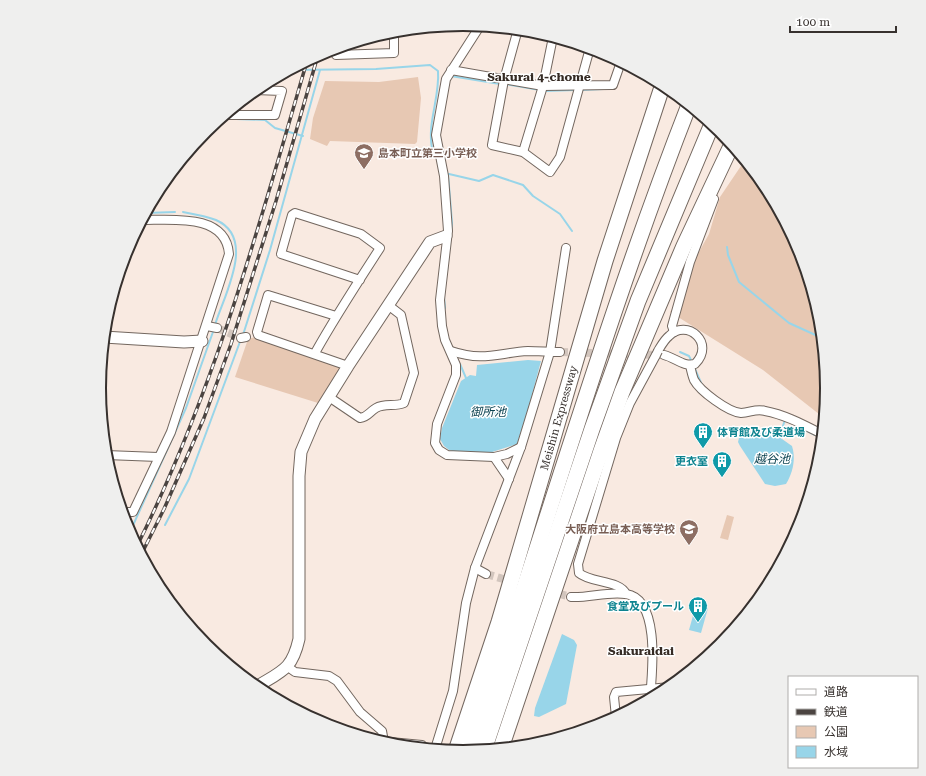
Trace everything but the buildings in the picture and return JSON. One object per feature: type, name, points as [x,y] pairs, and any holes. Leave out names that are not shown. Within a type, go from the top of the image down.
[{"type":"highway","name":"Meishin Expressway","points":[[458,745],[499,622],[605,261],[661,91]]},
{"type":"highway","name":"Meishin Expressway","points":[[472,745],[586,394],[648,215],[687,111]]},
{"type":"highway","points":[[486,744],[592,429],[633,315],[709,131]]},
{"type":"highway","points":[[504,743],[600,451],[684,246],[729,151]]},
{"type":"street","points":[[476,32],[449,74],[436,136],[443,173],[448,231],[446,236],[440,300],[442,326],[445,340],[453,352],[456,365],[456,375],[437,424],[435,443],[439,450],[447,454],[494,457],[507,454],[521,446]]},
{"type":"street","points":[[516,35],[503,83],[492,145],[523,152],[550,172],[560,157],[589,54]]},
{"type":"street","points":[[336,54],[394,53],[394,38]]},
{"type":"street","points":[[523,152],[542,89],[552,42]]},
{"type":"street","points":[[449,74],[542,89],[580,89],[613,84],[619,67]]},
{"type":"street","points":[[234,115],[276,115],[282,91],[266,90]]},
{"type":"street","points":[[626,594],[624,590],[614,585],[584,577],[579,573],[578,564],[616,438],[630,403],[670,336],[690,262],[713,200],[734,157]]},
{"type":"street","points":[[316,353],[336,316],[360,280],[380,248],[360,234],[295,214],[292,215],[281,254],[360,280]]},
{"type":"street","points":[[128,512],[133,512],[171,432],[202,341],[229,254],[228,244],[225,237],[214,227],[188,220],[148,220]]},
{"type":"street","points":[[262,683],[288,667],[294,657],[299,639],[299,488],[301,452],[315,419],[348,366],[430,242],[446,236]]},
{"type":"street","points":[[437,744],[453,691],[466,603],[475,568],[521,446],[550,350],[566,248]]},
{"type":"street","points":[[336,316],[268,295],[257,332],[258,335],[316,353],[348,366]]},
{"type":"street","points":[[329,397],[360,418],[367,417],[374,408],[382,406],[398,406],[404,403],[414,373],[401,315],[388,305]]},
{"type":"street","points":[[206,326],[216,328]]},
{"type":"street","points":[[670,336],[684,330],[691,331],[700,337],[703,344],[702,353],[692,365],[694,380],[703,390],[732,411],[747,412],[763,410],[784,416],[817,432]]},
{"type":"street","points":[[109,338],[184,342],[202,341]]},
{"type":"street","points":[[453,352],[468,357],[487,357],[529,351],[550,350],[560,352]]},
{"type":"street","points":[[659,354],[673,357],[684,364],[692,365]]},
{"type":"street","points":[[113,455],[158,457]]},
{"type":"street","points":[[494,457],[509,479]]},
{"type":"street","points":[[475,568],[486,574]]},
{"type":"street","points":[[571,597],[626,594],[635,596],[640,601],[648,617],[654,666],[651,691]]},
{"type":"street","points":[[288,667],[295,672],[329,676],[337,681],[360,712],[382,731],[382,736]]},
{"type":"street","points":[[615,711],[614,697],[616,692],[656,688]]},
{"type":"green space","points":[[418,77],[421,98],[417,142],[415,144],[330,141],[327,146],[310,139],[313,118],[325,81],[379,82]]},
{"type":"green space","points":[[741,165],[760,190],[793,251],[808,296],[817,341],[820,388],[819,414],[763,370],[670,312],[677,303],[695,259],[709,234],[720,197]]},
{"type":"green space","points":[[255,337],[340,365],[341,369],[318,403],[235,377],[248,339]]},
{"type":"green space","points":[[727,515],[734,517],[728,540],[720,538]]},
{"type":"water","name":"御所池","points":[[528,360],[541,361],[517,444],[489,453],[456,452],[449,450],[444,446],[440,439],[442,428],[461,381],[470,375],[476,376],[477,365]]},
{"type":"water","name":"越谷池","points":[[759,431],[772,432],[792,446],[794,456],[793,465],[786,484],[775,486],[765,484],[740,446],[738,442],[739,438],[747,433]]},
{"type":"water","points":[[696,605],[708,608],[701,633],[689,630]]},
{"type":"water","points":[[562,634],[574,640],[577,645],[566,704],[539,717],[534,716],[535,708]]},
{"type":"waterway","points":[[302,70],[376,69],[430,65],[438,71],[437,90],[431,129],[432,148]]},
{"type":"waterway","points":[[243,335],[270,250],[320,70]]},
{"type":"waterway","points":[[451,76],[500,84]]},
{"type":"waterway","points":[[505,84],[540,90]]},
{"type":"waterway","points":[[580,90],[605,88]]},
{"type":"waterway","points":[[544,91],[576,90]]},
{"type":"waterway","points":[[236,119],[265,120],[275,128],[303,136]]},
{"type":"waterway","points":[[447,271],[452,223],[448,174]]},
{"type":"waterway","points":[[449,174],[479,181],[493,175],[523,185],[533,196],[560,214],[572,231]]},
{"type":"waterway","points":[[152,213],[175,212]]},
{"type":"waterway","points":[[183,212],[216,220],[228,228],[234,240],[236,253],[234,268],[215,325]]},
{"type":"waterway","points":[[727,247],[728,255],[739,282],[789,323],[816,335]]},
{"type":"waterway","points":[[444,297],[445,308]]},
{"type":"waterway","points":[[133,525],[186,408],[214,329]]},
{"type":"waterway","points":[[165,525],[189,479],[241,339]]},
{"type":"waterway","points":[[680,352],[689,356],[692,362]]},
{"type":"waterway","points":[[460,364],[466,378]]},
{"type":"waterway","points":[[695,369],[702,385]]},
{"type":"waterway","points":[[779,437],[785,420]]},
{"type":"waterway","points":[[801,428],[815,435]]},
{"type":"tunnel","points":[[217,328],[241,338]]},
{"type":"tunnel","points":[[560,352],[661,355]]},
{"type":"tunnel","points":[[486,574],[514,582]]},
{"type":"tunnel","points":[[535,587],[571,597]]},
{"type":"railway","points":[[144,548],[164,509],[204,418],[231,344],[276,201],[316,63]]},
{"type":"railway","points":[[140,540],[164,488],[189,428],[233,308],[305,68]]},
{"type":"place","name":"島本町立第三小学校","points":[[364,170]]},
{"type":"place","name":"体育館及び柔道場","points":[[703,449]]},
{"type":"place","name":"更衣室","points":[[722,478]]},
{"type":"place","name":"大阪府立島本高等学校","points":[[689,546]]},
{"type":"place","name":"食堂及びプール","points":[[698,623]]},
{"type":"district","name":"Sakurai 4-chome","points":[[539,77]]},
{"type":"district","name":"Sakuraidai","points":[[641,651]]}]
